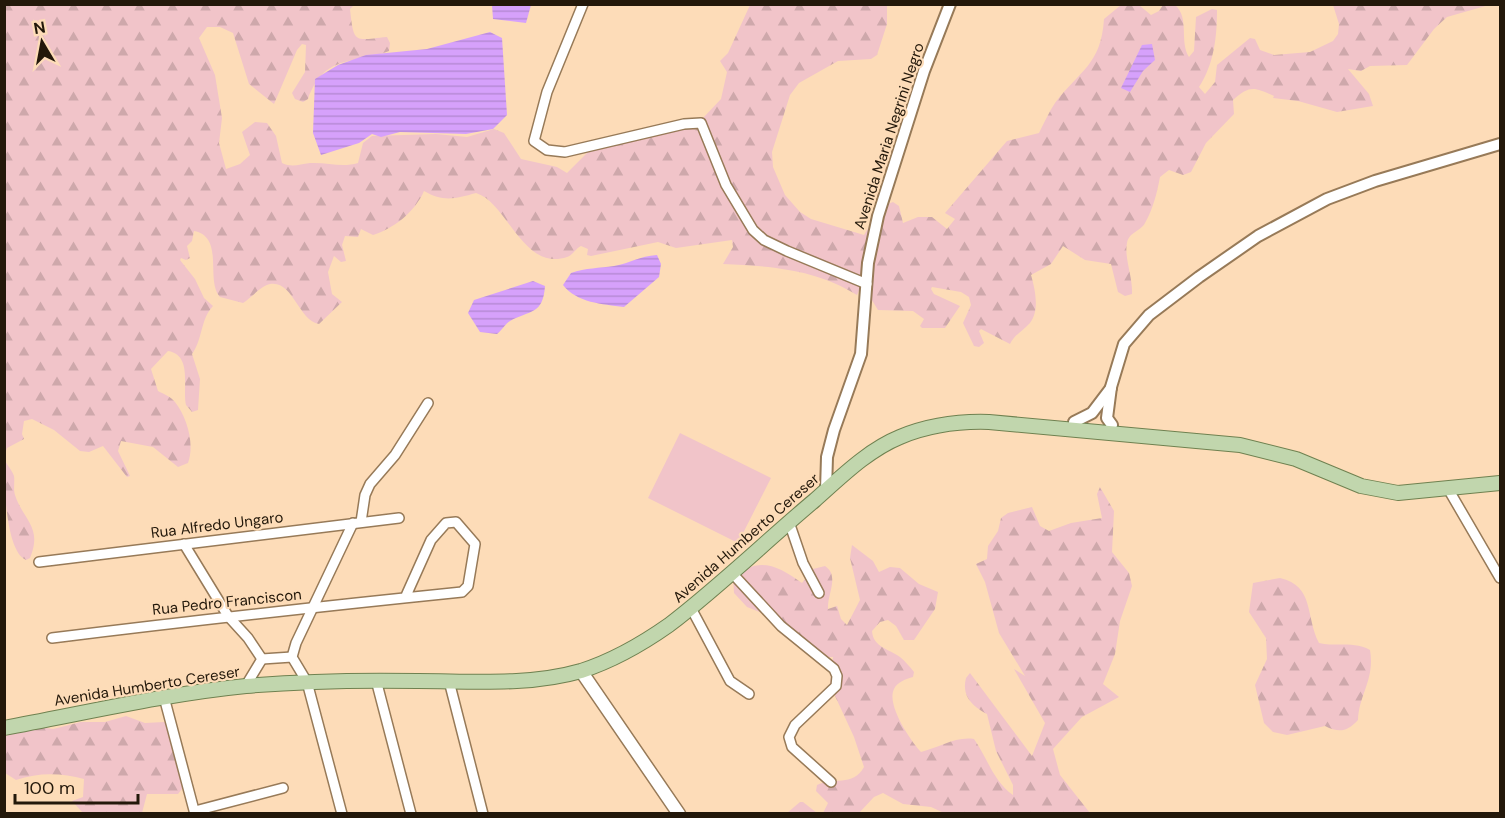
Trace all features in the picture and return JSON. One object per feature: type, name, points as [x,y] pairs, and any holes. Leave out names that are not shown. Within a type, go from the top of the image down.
[{"type":"main road","name":"Avenida Humberto Cereser","points":[[4,728],[164,697],[244,687],[308,682],[535,679],[581,671],[641,644],[691,608],[825,490],[865,458],[899,437],[928,427],[1009,417],[1094,426],[1269,452],[1377,490],[1398,493],[1447,487]]},
{"type":"main road","points":[[1447,487],[1500,483]]},
{"type":"main road","points":[[581,671],[679,813]]},
{"type":"street","points":[[583,4],[547,92],[534,141],[547,150],[565,152],[684,124],[701,123],[730,192],[753,230],[788,251],[867,284]]},
{"type":"street","name":"Avenida Maria Negrini Negro","points":[[825,490],[827,457],[834,430],[861,354],[872,238],[924,71],[950,4]]},
{"type":"street","points":[[1111,387],[1092,413],[1094,426],[1107,418],[1111,387],[1119,357],[1133,331],[1198,277],[1258,236],[1347,191],[1500,144]]},
{"type":"street","points":[[292,657],[313,608],[357,523],[370,484],[395,455],[428,403]]},
{"type":"street","points":[[1447,487],[1500,578]]},
{"type":"street","name":"Rua Alfredo Ungaro","points":[[39,562],[399,518]]},
{"type":"street","name":"Rua Pedro Franciscon","points":[[52,638],[228,616],[313,608],[462,592],[467,589],[474,544],[456,522],[446,523],[431,540],[405,598]]},
{"type":"street","points":[[789,522],[802,563],[819,593]]},
{"type":"street","points":[[184,544],[228,616],[248,638],[262,659]]},
{"type":"street","points":[[731,572],[781,626],[834,669],[837,676],[836,686],[795,724],[789,737],[792,747],[831,782]]},
{"type":"street","points":[[691,608],[730,681],[749,694]]},
{"type":"street","points":[[262,659],[292,657]]},
{"type":"street","points":[[292,657],[308,682],[342,813]]},
{"type":"street","points":[[244,687],[262,659]]},
{"type":"street","points":[[376,681],[411,813]]},
{"type":"street","points":[[449,681],[483,813]]},
{"type":"street","points":[[164,697],[195,812],[282,788]]},
{"type":"green space","points":[[5,5],[354,5],[350,9],[353,29],[358,38],[387,37],[390,43],[389,51],[332,67],[323,74],[308,99],[303,102],[295,99],[292,93],[305,72],[306,45],[302,44],[297,50],[274,104],[249,84],[233,33],[220,27],[207,27],[199,38],[215,75],[222,118],[219,143],[226,169],[240,164],[250,155],[242,132],[255,122],[267,123],[276,136],[282,163],[289,165],[358,163],[363,143],[372,136],[436,134],[467,137],[494,129],[504,133],[521,159],[557,167],[567,173],[589,151],[703,118],[721,99],[727,72],[720,61],[728,53],[750,5],[887,5],[887,24],[877,55],[871,59],[838,61],[799,83],[790,95],[772,152],[773,167],[785,195],[800,212],[811,219],[864,235],[881,207],[893,202],[899,206],[903,223],[918,217],[932,217],[947,229],[955,219],[945,213],[1007,141],[1039,133],[1055,103],[1094,57],[1099,47],[1104,19],[1121,5],[1139,5],[1151,15],[1159,11],[1163,5],[1175,5],[1182,16],[1186,51],[1189,57],[1194,51],[1196,17],[1212,9],[1217,10],[1214,50],[1199,87],[1205,94],[1215,82],[1217,65],[1250,38],[1255,39],[1260,50],[1274,55],[1310,52],[1333,41],[1338,34],[1339,24],[1333,5],[1489,5],[1447,17],[1434,29],[1407,65],[1370,66],[1361,71],[1348,69],[1369,94],[1373,106],[1337,112],[1298,101],[1273,98],[1274,96],[1257,89],[1248,90],[1239,95],[1233,100],[1234,114],[1206,143],[1191,172],[1183,175],[1169,170],[1160,177],[1148,218],[1143,226],[1130,236],[1127,243],[1132,294],[1125,296],[1118,292],[1111,264],[1085,260],[1063,246],[1051,264],[1031,275],[1035,293],[1035,312],[1030,323],[1010,344],[981,329],[979,331],[984,343],[979,347],[974,346],[963,323],[971,305],[969,297],[961,292],[932,287],[934,294],[960,306],[945,328],[922,328],[920,326],[924,319],[913,311],[878,310],[865,289],[860,288],[857,295],[825,279],[792,270],[723,264],[733,247],[732,240],[676,248],[658,242],[591,256],[587,255],[588,249],[581,246],[567,257],[552,259],[539,255],[527,246],[497,209],[487,199],[476,193],[462,197],[443,198],[424,191],[409,213],[388,229],[373,235],[361,229],[358,237],[345,236],[342,245],[346,261],[341,262],[334,256],[328,272],[332,294],[342,302],[319,324],[306,316],[290,294],[278,284],[267,285],[243,303],[220,297],[214,280],[212,250],[209,241],[194,231],[192,241],[187,246],[190,258],[180,260],[195,279],[204,298],[213,306],[206,317],[192,354],[200,379],[198,410],[192,412],[186,405],[184,365],[176,354],[168,351],[151,369],[158,391],[175,402],[183,415],[189,431],[190,456],[188,463],[178,467],[153,447],[121,441],[118,451],[130,476],[127,477],[103,446],[89,452],[80,451],[54,430],[32,419],[24,421],[22,434],[24,439],[7,448],[5,454]]},
{"type":"green space","points":[[680,433],[771,478],[738,543],[648,498]]},
{"type":"green space","points":[[4,459],[14,476],[14,493],[18,504],[33,531],[33,547],[30,558],[26,560],[19,554],[10,530],[5,498]]},
{"type":"green space","points":[[1100,487],[1114,511],[1112,552],[1129,573],[1132,586],[1120,621],[1115,654],[1103,684],[1119,697],[1082,717],[1053,749],[1060,775],[1090,813],[944,813],[931,807],[903,804],[883,793],[874,797],[859,813],[823,813],[828,803],[816,791],[817,785],[854,777],[864,767],[854,737],[830,685],[833,657],[812,657],[782,621],[747,607],[734,593],[733,578],[751,567],[768,565],[802,583],[813,569],[825,566],[832,575],[828,609],[837,606],[841,619],[847,625],[860,600],[850,558],[852,545],[873,561],[879,572],[890,567],[900,568],[919,584],[938,592],[935,609],[914,640],[904,640],[896,626],[888,620],[880,622],[872,631],[878,644],[900,657],[914,672],[913,677],[899,683],[894,689],[892,696],[896,713],[911,740],[921,752],[954,741],[974,739],[995,776],[1013,795],[1013,785],[996,751],[987,714],[973,705],[967,696],[966,678],[970,673],[1032,756],[1045,723],[1014,669],[1025,676],[999,633],[985,582],[976,564],[987,559],[988,546],[998,531],[1001,518],[1008,513],[1032,507],[1040,526],[1049,531],[1071,523],[1102,518],[1097,494]]},
{"type":"green space","points":[[1280,578],[1291,582],[1304,595],[1319,643],[1351,645],[1370,650],[1369,678],[1358,720],[1346,729],[1335,730],[1325,726],[1287,735],[1273,732],[1264,723],[1255,685],[1267,659],[1266,638],[1249,612],[1253,583]]},
{"type":"green space","points":[[126,716],[145,723],[164,722],[168,727],[183,779],[182,789],[178,794],[147,794],[142,813],[83,813],[72,801],[83,797],[84,779],[50,774],[16,780],[5,773],[4,737],[26,725],[53,729],[81,722],[105,722]]},
{"type":"green space","points":[[803,802],[817,813],[787,813]]},
{"type":"shaded area","points":[[531,4],[526,23],[493,19],[492,5]]},
{"type":"shaded area","points":[[490,32],[502,38],[507,115],[493,129],[466,134],[400,132],[381,137],[372,134],[359,143],[321,155],[313,133],[315,79],[338,65],[366,55],[427,49]]},
{"type":"shaded area","points":[[1152,44],[1155,60],[1143,71],[1130,92],[1121,88],[1142,45]]},
{"type":"shaded area","points":[[657,255],[661,264],[659,277],[624,307],[583,299],[575,296],[563,285],[571,273],[614,266]]},
{"type":"shaded area","points":[[533,281],[545,286],[542,302],[538,307],[510,321],[497,334],[480,332],[468,313],[474,300]]}]
